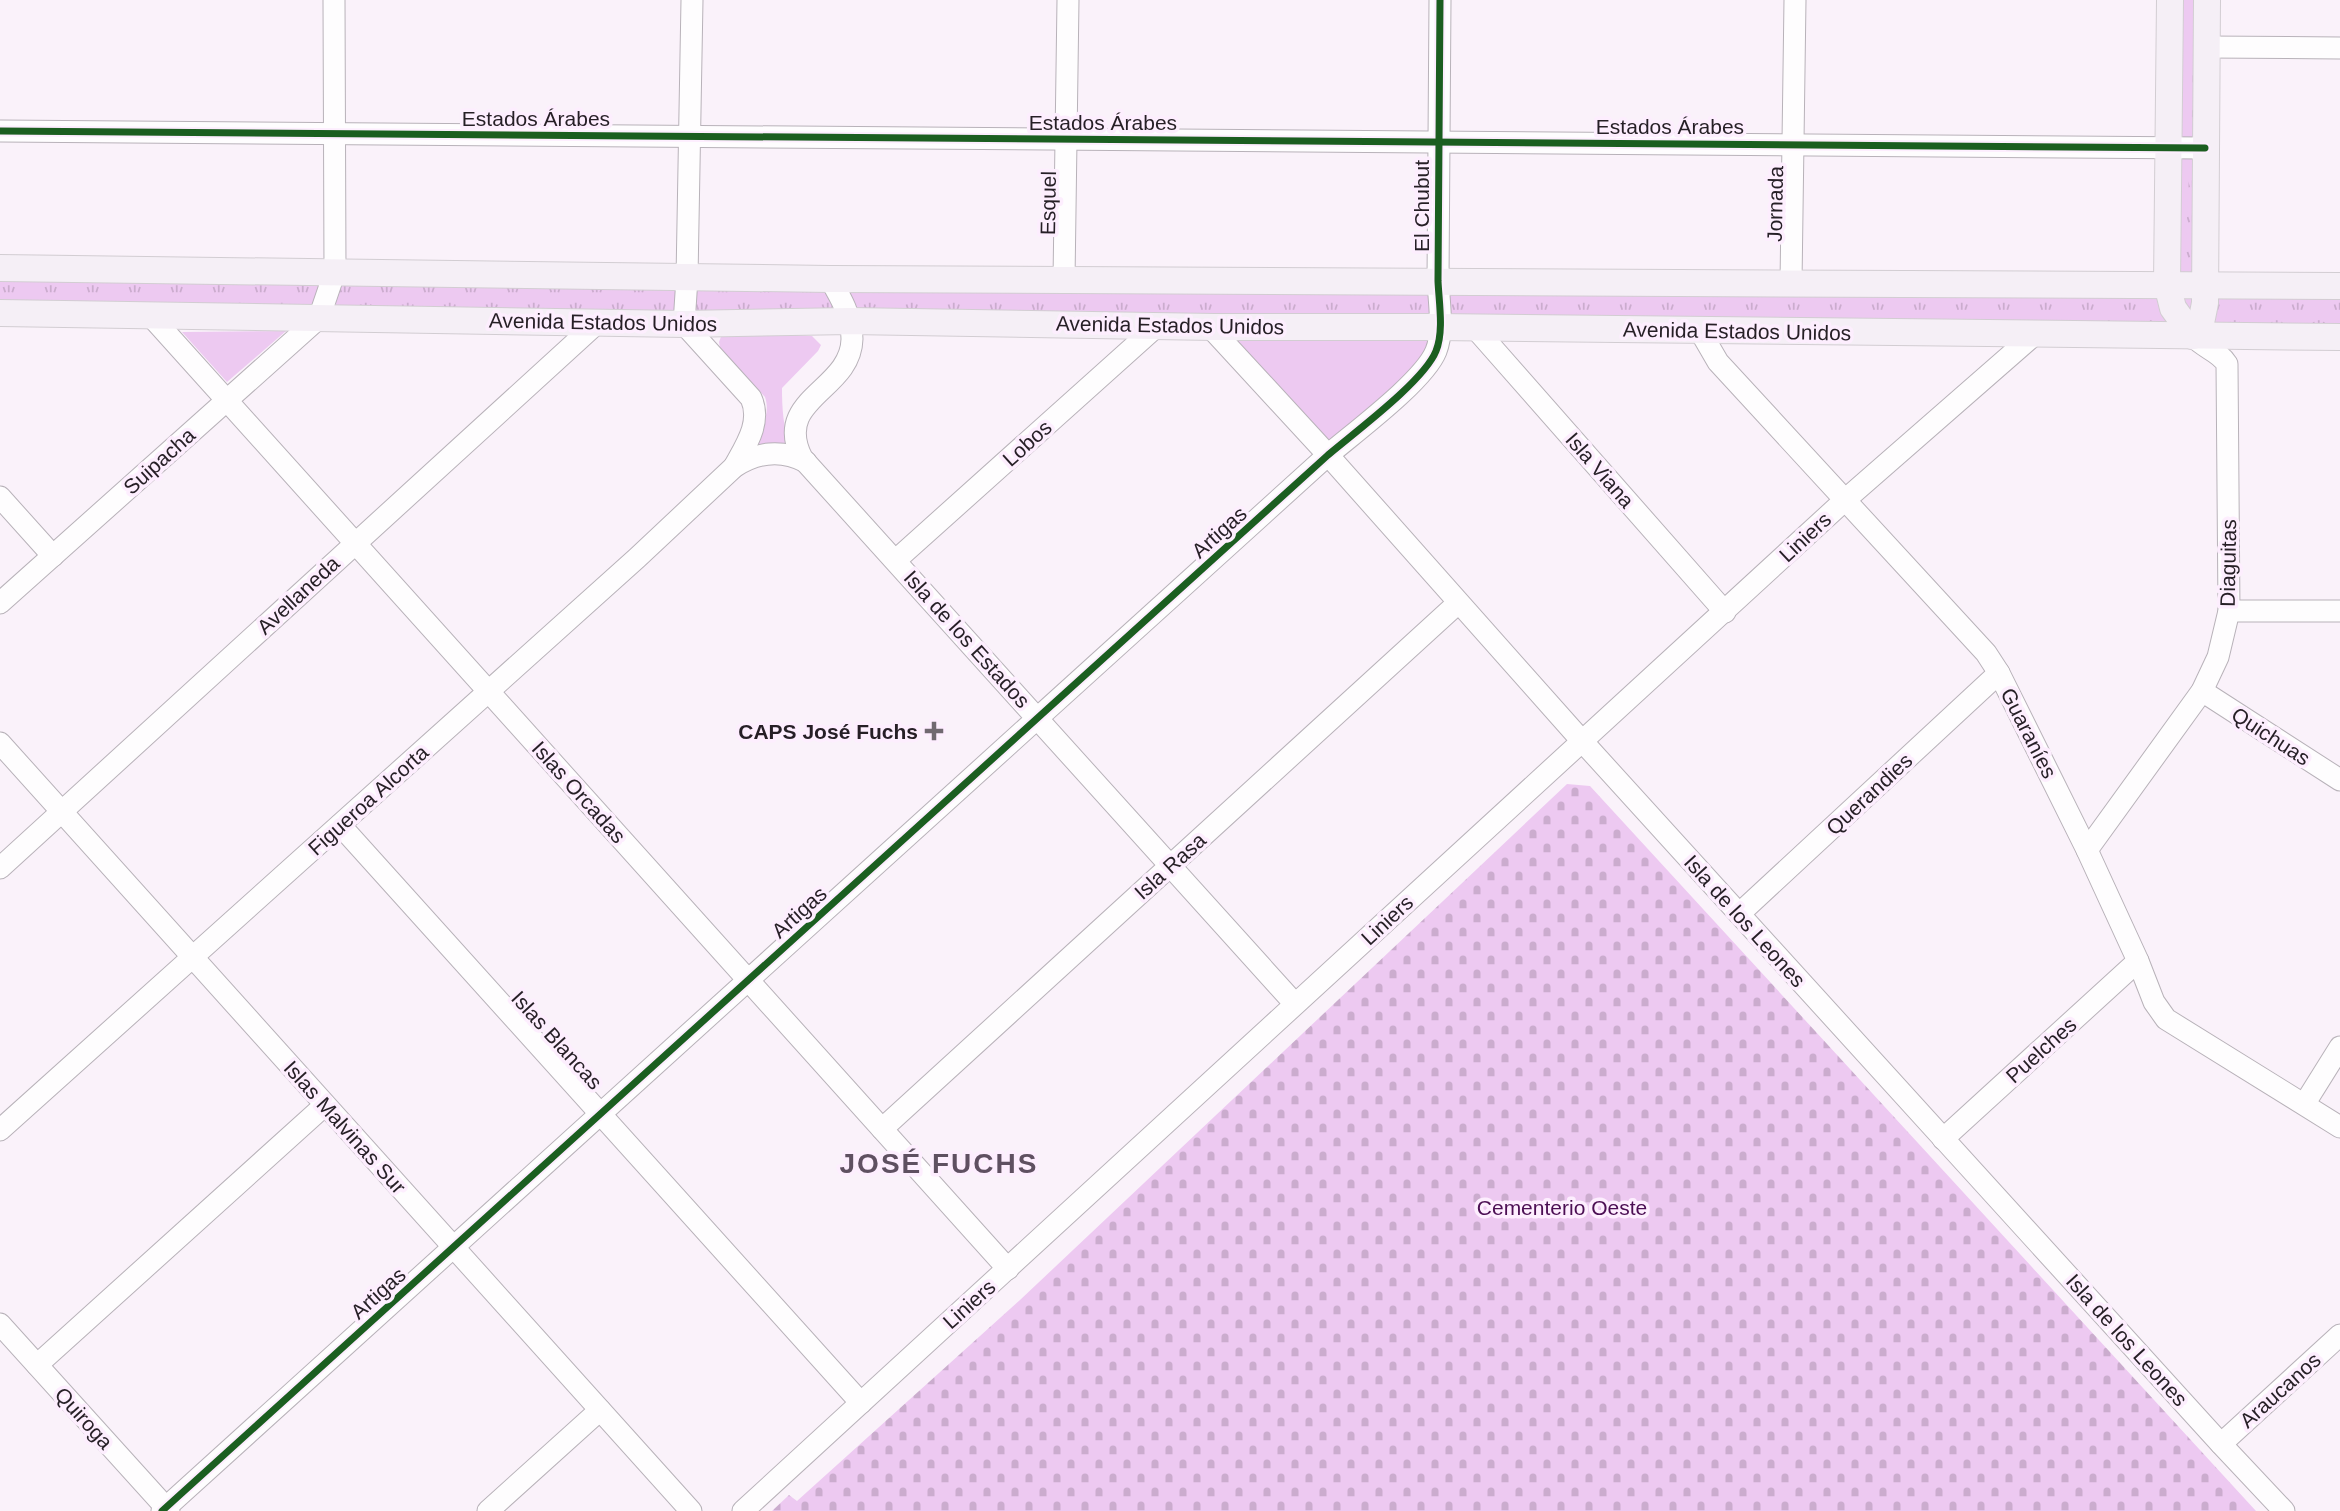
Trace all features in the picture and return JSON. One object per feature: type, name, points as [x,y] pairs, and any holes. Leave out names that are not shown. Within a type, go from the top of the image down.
[{"type":"main road","points":[[2170,0],[2167,284],[2174,308],[2193,336],[2202,322],[2205,285],[2207,0]]},
{"type":"main road","name":"Avenida Estados Unidos","points":[[0,268],[687,278],[2340,286]]},
{"type":"main road","name":"Avenida Estados Unidos","points":[[0,313],[684,324],[850,321],[1210,327],[2340,337]]},
{"type":"street","points":[[319,318],[335,271],[334,0]]},
{"type":"street","points":[[692,0],[684,324],[751,398],[755,407],[756,415],[749,439],[734,467]]},
{"type":"street","name":"Esquel","points":[[1065,280],[1068,0]]},
{"type":"street","name":"El Chubut","points":[[1440,0],[1440,328]]},
{"type":"street","name":"Jornada","points":[[1791,283],[1795,0]]},
{"type":"street","points":[[2206,47],[2340,47]]},
{"type":"street","name":"Estados Árabes","points":[[0,131],[2205,148]]},
{"type":"street","points":[[830,279],[850,321]]},
{"type":"street","name":"Islas Orcadas","points":[[150,315],[1008,1269]]},
{"type":"street","name":"Suipacha","points":[[0,603],[319,318]]},
{"type":"street","name":"Isla de los Estados","points":[[850,321],[852,341],[848,359],[802,408],[796,421],[798,450],[1295,1004]]},
{"type":"street","name":"Avellaneda","points":[[0,868],[597,323]]},
{"type":"street","name":"Lobos","points":[[896,560],[1158,325]]},
{"type":"street","name":"Isla de los Leones","points":[[1210,327],[1943,1139],[2284,1511]]},
{"type":"street","name":"Artigas","points":[[165,1510],[1328,455],[1420,376],[1436,351],[1440,328]]},
{"type":"street","name":"Isla Viana","points":[[1475,328],[1725,612]]},
{"type":"street","name":"Guaraníes","points":[[1700,331],[1718,362],[1986,653],[2087,850],[2154,1002],[2166,1019],[2340,1127]]},
{"type":"street","name":"Liniers","points":[[743,1511],[1845,500],[2035,334]]},
{"type":"street","name":"Diaguitas","points":[[2087,850],[2202,691],[2218,657],[2229,611],[2227,364],[2221,355],[2199,343],[2193,336]]},
{"type":"street","points":[[734,467],[744,460],[763,454],[789,455],[806,462]]},
{"type":"street","name":"Figueroa Alcorta","points":[[0,1130],[734,467]]},
{"type":"street","points":[[0,497],[53,556]]},
{"type":"street","name":"Isla Rasa","points":[[882,1129],[1458,603]]},
{"type":"street","points":[[2229,611],[2340,611]]},
{"type":"street","name":"Querandies","points":[[1739,914],[1998,673]]},
{"type":"street","name":"Quichuas","points":[[2202,691],[2340,780]]},
{"type":"street","name":"Islas Malvinas Sur","points":[[0,743],[691,1511]]},
{"type":"street","name":"Islas Blancas","points":[[340,825],[861,1403]]},
{"type":"street","name":"Puelches","points":[[1943,1139],[2138,961]]},
{"type":"street","points":[[2305,1103],[2340,1047]]},
{"type":"street","points":[[37,1365],[325,1105]]},
{"type":"street","name":"Quiroga","points":[[0,1324],[165,1510]]},
{"type":"street","name":"Araucanos","points":[[2221,1444],[2340,1335]]},
{"type":"street","points":[[488,1511],[600,1410]]},
{"type":"green space","points":[[2170,0],[2207,0],[2205,285],[2340,286],[2340,337],[0,313],[0,268],[2167,284]]},
{"type":"green space","points":[[2177,0],[2194,0],[2185,264],[2182,264],[2176,117]]},
{"type":"green space","points":[[1214,327],[1435,327],[1420,376],[1328,455]]},
{"type":"green space","points":[[286,331],[227,382],[182,332]]},
{"type":"green space","points":[[728,332],[812,336],[821,345],[782,388],[785,425],[791,447],[752,446],[764,422],[767,404],[765,397],[720,348],[722,334]]},
{"type":"green space","name":"Cementerio Oeste","points":[[1567,784],[1590,786],[2256,1511],[772,1511],[789,1495],[797,1501],[1020,1300]]},
{"type":"cycle path","points":[[162,1511],[1328,455],[1388,406],[1418,377],[1436,351],[1440,326],[1440,0]]},
{"type":"cycle path","points":[[0,131],[2205,148]]},
{"type":"place","name":"CAPS José Fuchs","points":[[934,731]]},
{"type":"district","name":"JOSÉ FUCHS","points":[[939,1163]]}]
